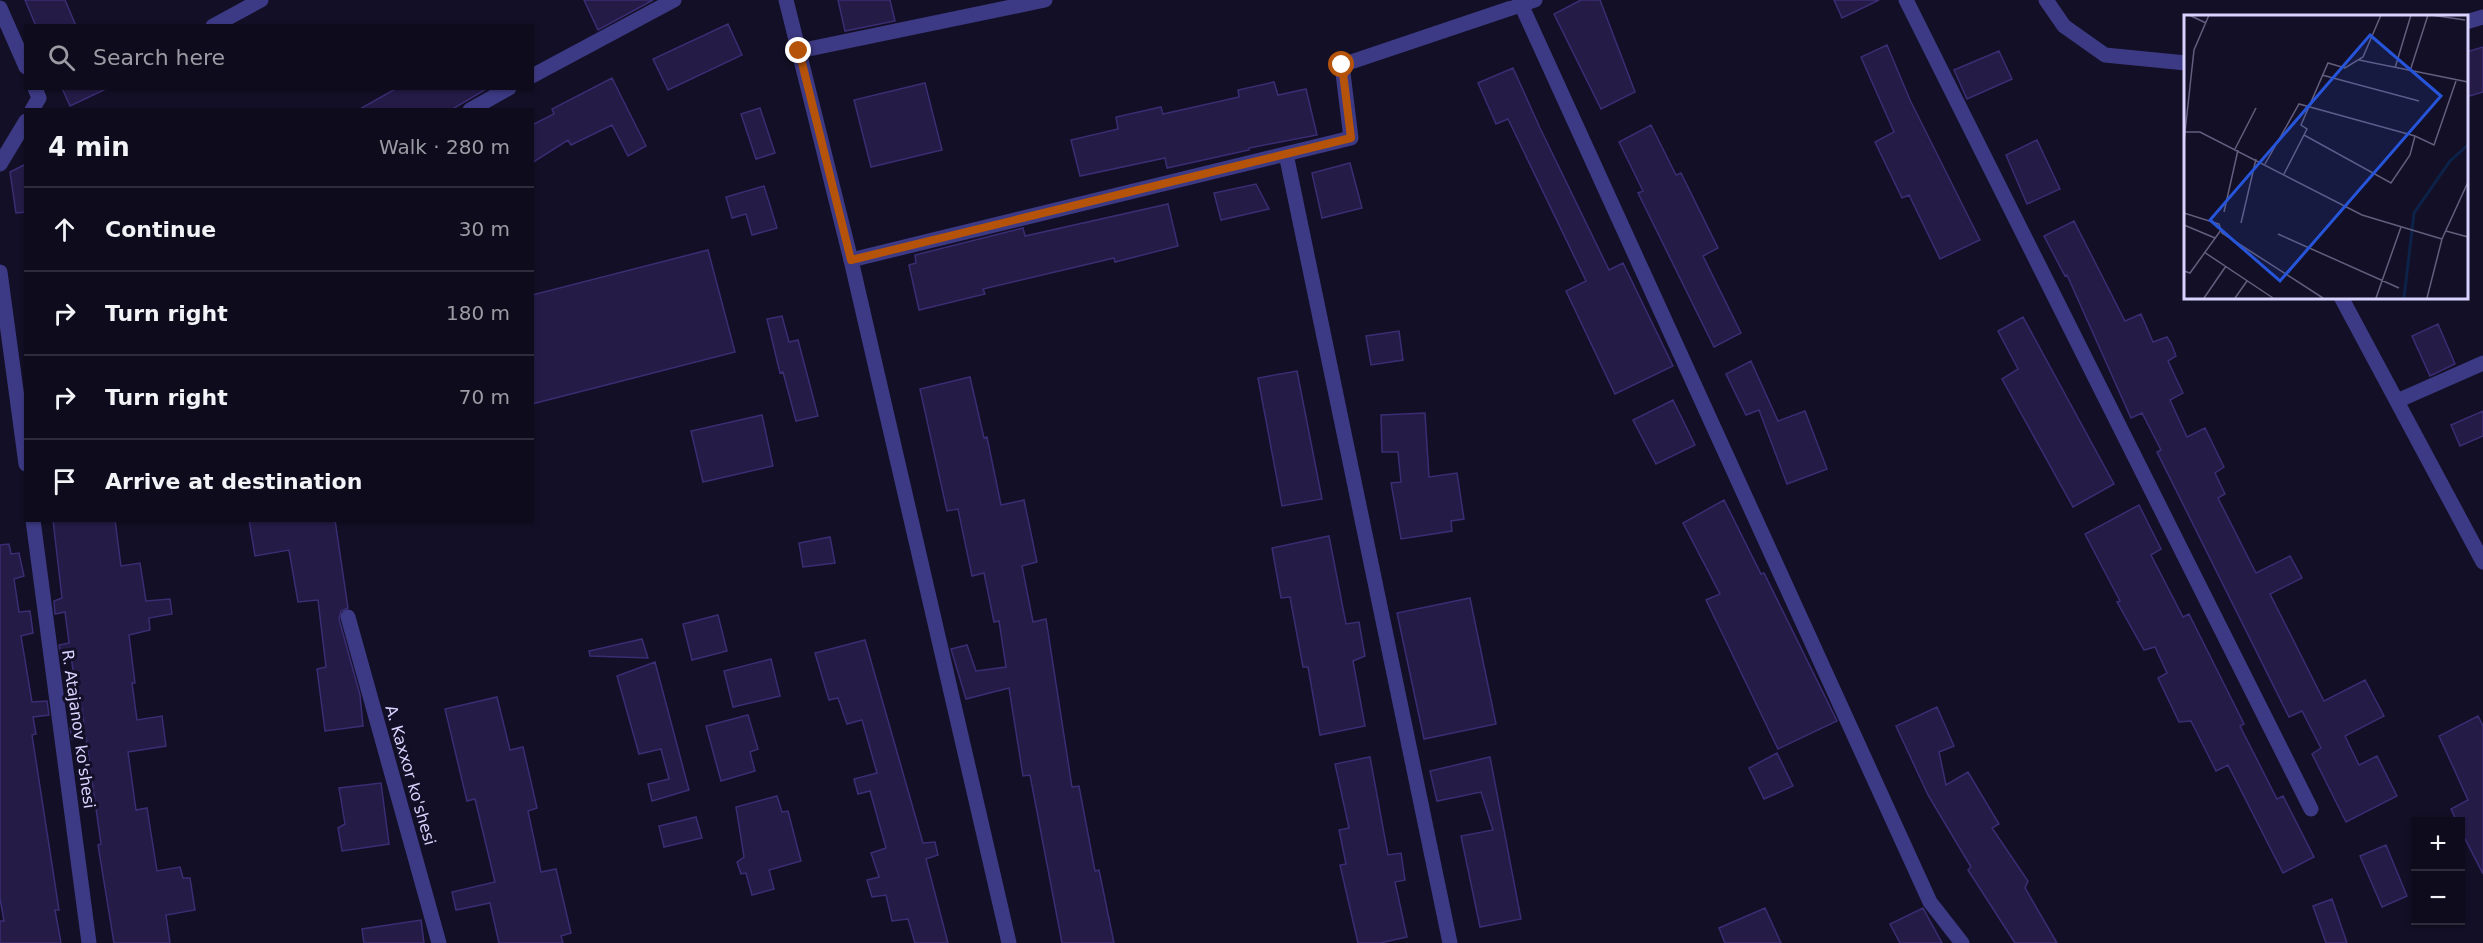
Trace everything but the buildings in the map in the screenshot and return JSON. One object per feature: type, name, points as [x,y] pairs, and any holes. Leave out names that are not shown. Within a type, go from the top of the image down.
[{"type":"street","points":[[217,24],[261,0]]},
{"type":"street","points":[[534,75],[674,0]]},
{"type":"street","points":[[786,0],[851,260],[1009,943]]},
{"type":"street","points":[[799,51],[1045,0]]},
{"type":"street","points":[[1906,0],[2311,809]]},
{"type":"street","points":[[2046,0],[2064,26],[2105,55],[2184,63]]},
{"type":"street","points":[[851,260],[1351,138],[1342,65],[1525,2],[1930,902],[1962,943]]},
{"type":"street","points":[[0,8],[24,62]]},
{"type":"street","points":[[2468,21],[2483,17]]},
{"type":"street","points":[[33,108],[39,98],[36,90]]},
{"type":"street","points":[[474,108],[505,90]]},
{"type":"street","points":[[2,157],[24,124]]},
{"type":"street","points":[[1286,154],[1450,943]]},
{"type":"street","points":[[0,272],[24,449]]},
{"type":"street","points":[[2342,298],[2397,401],[2477,537],[2483,562]]},
{"type":"street","points":[[2397,401],[2483,363]]},
{"type":"street","name":"R. Atajanov ko'shesi","points":[[33,522],[89,943]]},
{"type":"street","name":"A. Kaxxor ko'shesi","points":[[348,616],[439,943]]},
{"type":"route","points":[[799,51],[851,260],[1351,138],[1342,65]]}]
